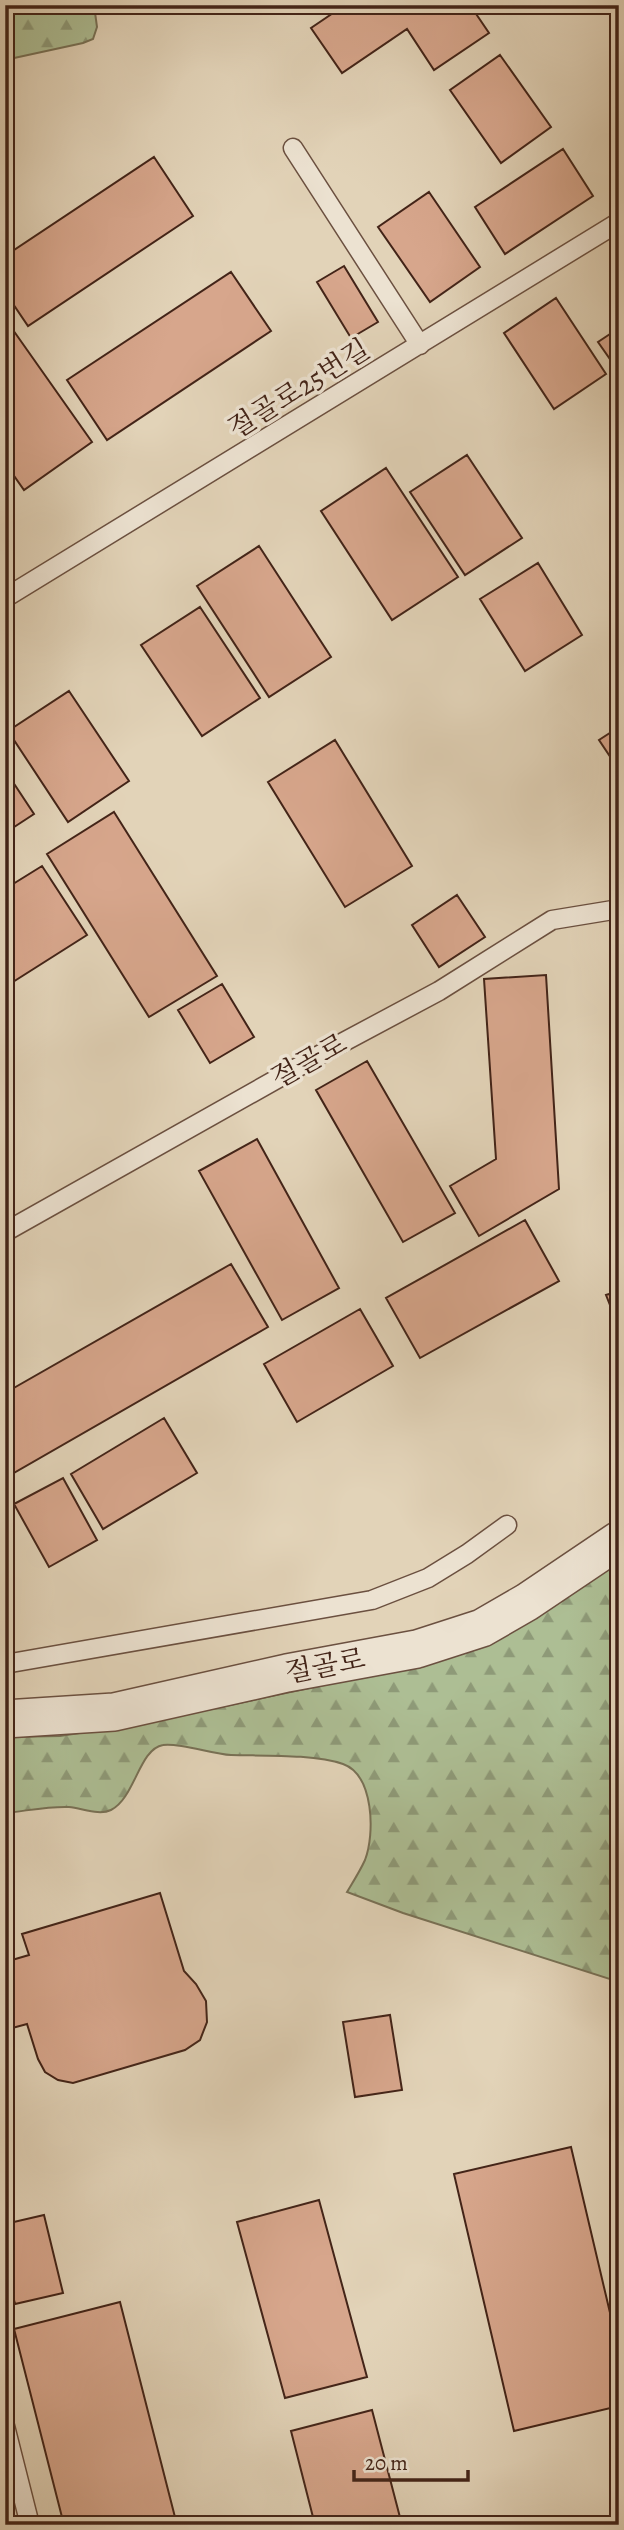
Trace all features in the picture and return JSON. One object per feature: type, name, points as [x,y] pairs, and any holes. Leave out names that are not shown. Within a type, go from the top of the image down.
[{"type":"street","name":"절골로","points":[[5,1719],[114,1712],[288,1673],[417,1649],[482,1628],[619,1540]]},
{"type":"lane","points":[[293,148],[420,345]]},
{"type":"lane","name":"절골로25번길","points":[[5,598],[619,222]]},
{"type":"lane","name":"절골로","points":[[5,1232],[323,1053],[439,991],[552,920],[619,909]]},
{"type":"lane","points":[[5,1664],[372,1600],[428,1578],[507,1525]]},
{"type":"lane","points":[[5,2426],[30,2525]]},
{"type":"green space","points":[[5,5],[94,5],[97,27],[93,39],[83,43],[5,60]]},
{"type":"green space","points":[[619,1561],[619,1982],[403,1913],[347,1892],[365,1860],[371,1821],[361,1780],[353,1770],[343,1764],[303,1757],[231,1755],[163,1745],[148,1755],[126,1795],[111,1810],[96,1812],[61,1807],[5,1813],[5,1737],[60,1736],[145,1723],[399,1669]]},
{"type":"building","points":[[345,5],[470,5],[489,33],[434,70],[407,29],[342,73],[311,28]]},
{"type":"building","points":[[500,55],[551,127],[501,163],[450,90]]},
{"type":"building","points":[[563,149],[593,196],[505,254],[475,207]]},
{"type":"building","points":[[154,157],[193,216],[28,326],[5,292],[5,256]]},
{"type":"building","points":[[429,192],[480,267],[430,302],[378,227]]},
{"type":"building","points":[[344,266],[378,322],[351,338],[317,282]]},
{"type":"building","points":[[231,272],[271,331],[107,440],[67,380]]},
{"type":"building","points":[[556,298],[606,374],[554,409],[504,333]]},
{"type":"building","points":[[6,320],[92,442],[24,490],[5,463]]},
{"type":"building","points":[[619,328],[619,372],[598,342]]},
{"type":"building","points":[[467,455],[522,538],[465,575],[410,492]]},
{"type":"building","points":[[386,468],[458,577],[392,620],[321,511]]},
{"type":"building","points":[[259,546],[331,657],[269,697],[197,586]]},
{"type":"building","points":[[538,563],[582,635],[525,671],[480,599]]},
{"type":"building","points":[[200,607],[260,698],[202,736],[141,645]]},
{"type":"building","points":[[69,691],[129,781],[68,822],[8,731]]},
{"type":"building","points":[[619,727],[619,770],[599,740]]},
{"type":"building","points":[[335,740],[412,866],[345,907],[268,782]]},
{"type":"building","points":[[5,770],[34,814],[5,833]]},
{"type":"building","points":[[114,812],[217,976],[149,1017],[47,854]]},
{"type":"building","points":[[42,866],[87,935],[5,987],[5,889]]},
{"type":"building","points":[[457,895],[485,937],[439,967],[412,925]]},
{"type":"building","points":[[546,975],[559,1189],[479,1236],[450,1186],[496,1159],[484,979]]},
{"type":"building","points":[[222,984],[254,1037],[210,1063],[178,1010]]},
{"type":"building","points":[[367,1061],[455,1213],[403,1242],[316,1090]]},
{"type":"building","points":[[257,1139],[339,1288],[282,1320],[199,1171]]},
{"type":"building","points":[[525,1220],[559,1281],[420,1358],[386,1298]]},
{"type":"building","points":[[231,1264],[268,1327],[5,1478],[5,1393]]},
{"type":"building","points":[[619,1291],[619,1328],[606,1295]]},
{"type":"building","points":[[360,1309],[393,1366],[297,1422],[264,1364]]},
{"type":"building","points":[[164,1418],[197,1473],[103,1529],[71,1474]]},
{"type":"building","points":[[63,1478],[97,1540],[49,1567],[14,1504]]},
{"type":"building","points":[[160,1893],[184,1971],[206,2001],[207,2022],[200,2040],[185,2050],[73,2083],[58,2080],[45,2072],[27,2024],[5,2030],[5,1962],[29,1955],[22,1934]]},
{"type":"building","points":[[390,2015],[402,2090],[355,2097],[343,2022]]},
{"type":"building","points":[[571,2147],[619,2351],[619,2406],[514,2431],[454,2174]]},
{"type":"building","points":[[319,2200],[367,2377],[285,2398],[237,2222]]},
{"type":"building","points":[[44,2215],[63,2293],[15,2304],[5,2264],[5,2224]]},
{"type":"building","points":[[120,2302],[177,2525],[64,2525],[14,2329]]},
{"type":"building","points":[[372,2410],[402,2525],[315,2525],[291,2431]]}]
